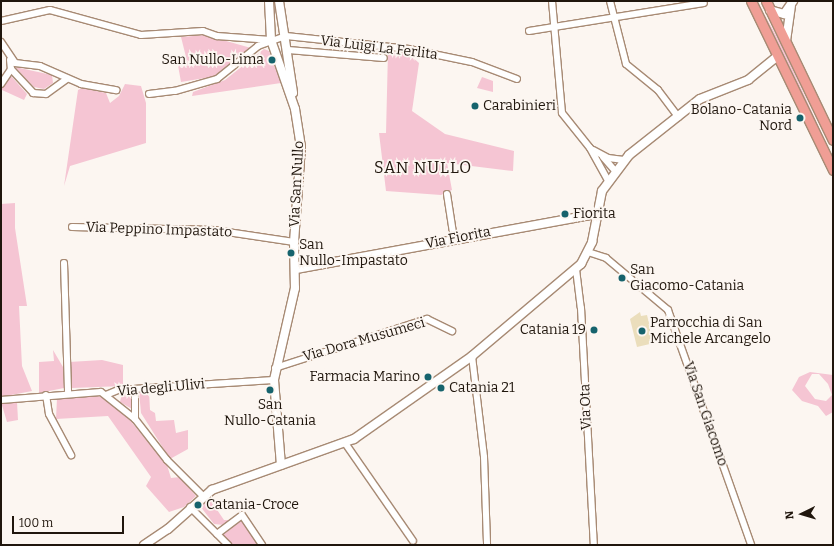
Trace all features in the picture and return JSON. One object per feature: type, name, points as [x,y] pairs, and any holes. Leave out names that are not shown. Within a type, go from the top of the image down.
[{"type":"main road","name":"Via San Nullo","points":[[269,1],[271,40],[295,109],[301,147],[294,242],[296,269],[293,304],[275,368],[274,380],[281,465]]},
{"type":"main road","points":[[278,1],[286,36],[295,109]]},
{"type":"main road","points":[[751,1],[833,170]]},
{"type":"main road","points":[[766,1],[833,140]]},
{"type":"main road","points":[[770,10],[782,15],[792,4]]},
{"type":"main road","points":[[786,42],[792,4]]},
{"type":"main road","points":[[144,545],[168,529],[202,496],[239,478],[345,443],[472,356],[576,269],[588,252],[596,214],[608,181],[624,160],[707,96],[758,74],[778,56]]},
{"type":"main road","name":"Via Fiorita","points":[[296,269],[596,214]]},
{"type":"street","points":[[552,1],[562,113],[590,148],[608,181]]},
{"type":"street","points":[[610,1],[626,64],[658,90],[678,117]]},
{"type":"street","points":[[529,31],[704,3]]},
{"type":"street","points":[[1,21],[50,10],[141,35],[203,31],[217,36],[271,40],[286,36]]},
{"type":"street","name":"Via Luigi La Ferlita","points":[[286,36],[409,49],[472,62],[517,79]]},
{"type":"street","points":[[149,94],[175,92],[218,79],[271,40]]},
{"type":"street","points":[[1,42],[10,60],[10,69],[1,84]]},
{"type":"street","points":[[288,50],[384,58]]},
{"type":"street","points":[[10,60],[19,65],[40,66],[67,79],[116,90]]},
{"type":"street","points":[[280,68],[290,65]]},
{"type":"street","points":[[10,69],[30,91],[37,94],[46,94],[67,79]]},
{"type":"street","points":[[590,148],[616,170]]},
{"type":"street","points":[[601,156],[624,160]]},
{"type":"street","points":[[447,194],[454,239]]},
{"type":"street","name":"Via Peppino Impastato","points":[[72,227],[214,230],[294,242]]},
{"type":"street","name":"Via San Giacomo","points":[[588,252],[606,258],[668,310],[751,545]]},
{"type":"street","points":[[64,263],[68,392]]},
{"type":"street","name":"Via Ota","points":[[576,269],[581,308],[594,545]]},
{"type":"street","name":"Via Dora Musumeci","points":[[275,368],[427,319],[452,331]]},
{"type":"street","points":[[472,356],[484,457],[487,545]]},
{"type":"street","name":"Via degli Ulivi","points":[[1,400],[68,392],[96,391],[106,395],[135,389],[274,380]]},
{"type":"street","points":[[135,389],[135,420]]},
{"type":"street","points":[[46,395],[49,414],[70,455]]},
{"type":"street","points":[[106,395],[135,420],[167,460],[202,496]]},
{"type":"street","points":[[345,443],[413,541]]},
{"type":"street","points":[[190,507],[228,545]]},
{"type":"street","points":[[217,534],[242,515],[262,545]]},
{"type":"shaded area","points":[[757,1],[782,46],[833,158],[779,47]]},
{"type":"shaded area","points":[[205,35],[251,48],[217,76],[181,82],[177,60],[186,57],[181,37]]},
{"type":"shaded area","points":[[264,49],[269,51],[281,83],[192,96],[193,92],[225,80]]},
{"type":"shaded area","points":[[388,51],[408,53],[419,63],[412,111],[445,134],[514,151],[513,171],[447,163],[452,190],[441,195],[386,191],[379,133],[386,133]]},
{"type":"shaded area","points":[[15,67],[52,75],[53,83],[44,89],[34,87]]},
{"type":"shaded area","points":[[11,76],[27,94],[24,100],[2,90],[1,97],[1,89]]},
{"type":"shaded area","points":[[482,77],[493,81],[493,92],[477,88]]},
{"type":"shaded area","points":[[125,84],[141,86],[146,103],[146,143],[70,166],[64,186],[78,90],[82,88],[106,93],[110,103],[119,96]]},
{"type":"shaded area","points":[[15,203],[15,228],[27,306],[19,306],[22,366],[32,391],[1,397],[1,204]]},
{"type":"shaded area","points":[[53,350],[63,367],[64,388],[39,393],[39,362],[54,361]]},
{"type":"shaded area","points":[[102,360],[123,365],[123,386],[72,388],[69,362]]},
{"type":"shaded area","points":[[810,372],[833,375],[833,412],[826,416],[818,406],[802,401],[792,390],[799,377]],"holes":[[[812,374],[819,374],[828,384],[832,395],[826,401],[815,399],[805,386]]]},
{"type":"shaded area","points":[[149,391],[150,410],[155,413],[156,421],[174,420],[176,433],[188,430],[188,449],[170,459],[141,413],[139,392]]},
{"type":"shaded area","points":[[122,393],[132,395],[132,409],[120,402]]},
{"type":"shaded area","points":[[93,394],[105,399],[129,419],[167,465],[171,478],[180,477],[196,496],[184,507],[169,512],[146,486],[151,477],[108,416],[56,419],[57,398]]},
{"type":"shaded area","points":[[1,402],[17,402],[18,420],[7,422]]},
{"type":"shaded area","points":[[209,498],[224,520],[232,520],[224,525],[214,524],[200,506]]},
{"type":"shaded area","points":[[242,520],[259,545],[232,545],[223,535]]},
{"type":"building","name":"Parrocchia di San Michele Arcangelo","points":[[640,312],[641,316],[647,315],[654,343],[637,347],[630,319]]},
{"type":"place","name":"San Nullo-Lima","points":[[272,60]]},
{"type":"place","name":"Carabinieri","points":[[475,106]]},
{"type":"place","name":"Bolano-Catania Nord","points":[[800,118]]},
{"type":"place","name":"Fiorita","points":[[565,214]]},
{"type":"place","name":"San Nullo-Impastato","points":[[291,253]]},
{"type":"place","name":"San Giacomo-Catania","points":[[622,278]]},
{"type":"place","name":"Catania 19","points":[[594,330]]},
{"type":"place","name":"Parrocchia di San Michele Arcangelo","points":[[642,331]]},
{"type":"place","name":"Farmacia Marino","points":[[428,377]]},
{"type":"place","name":"Catania 21","points":[[441,388]]},
{"type":"place","name":"San Nullo-Catania","points":[[270,390]]},
{"type":"place","name":"Catania-Croce","points":[[198,505]]},
{"type":"district","name":"SAN NULLO","points":[[423,168]]}]
